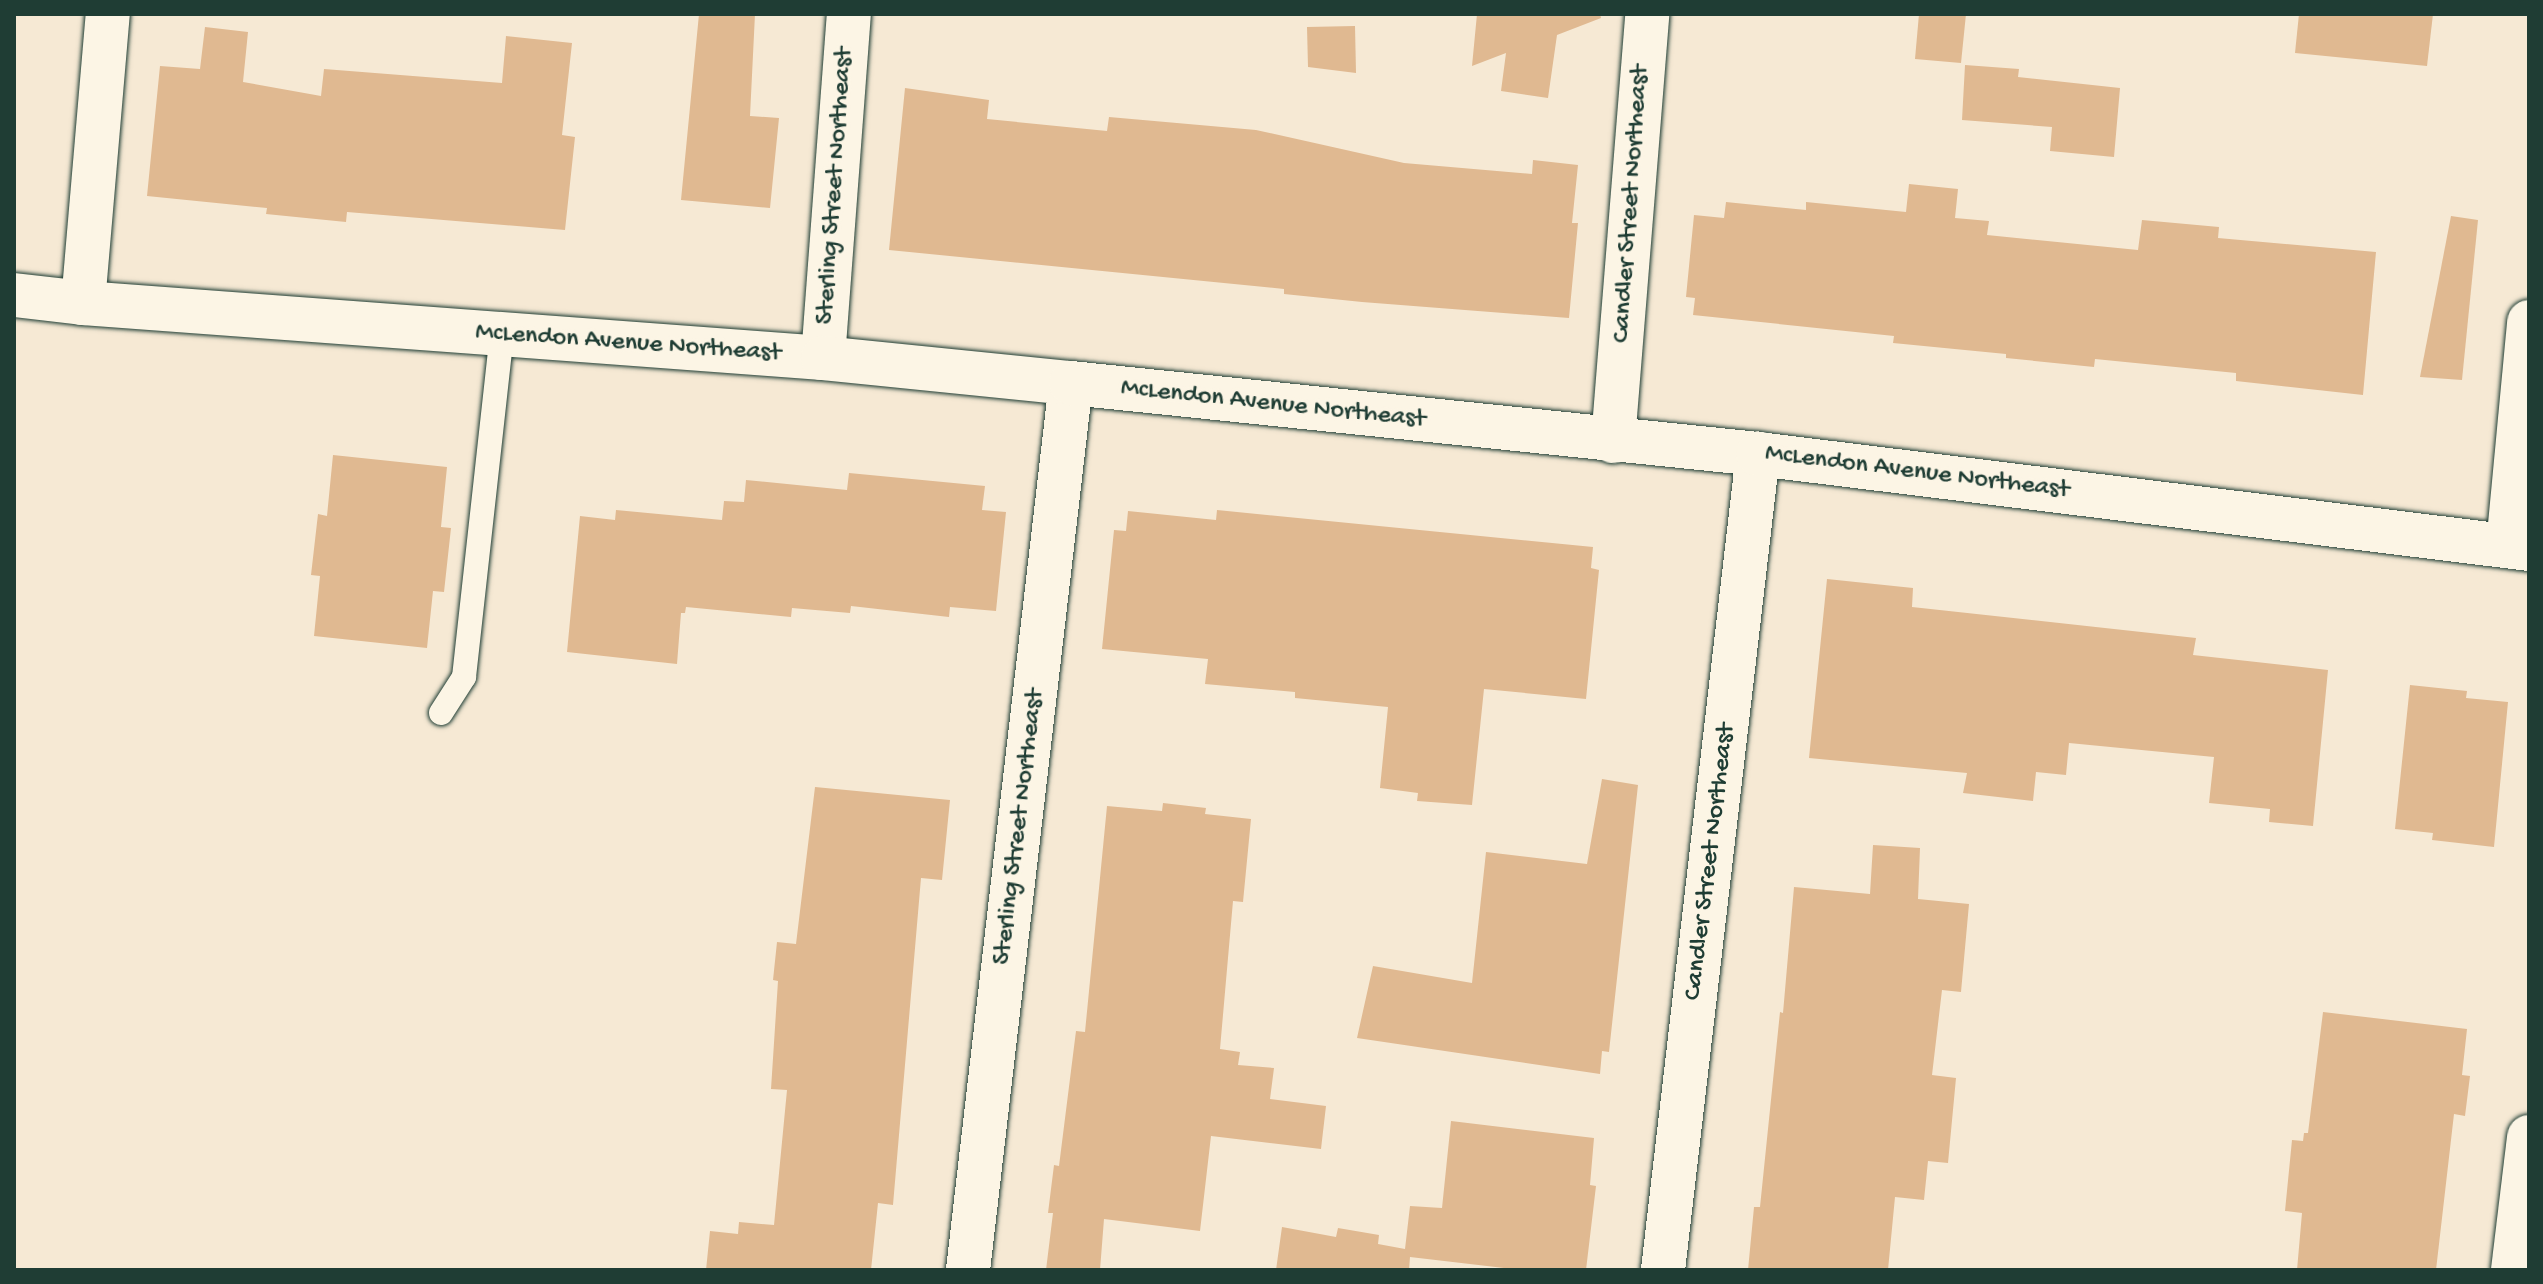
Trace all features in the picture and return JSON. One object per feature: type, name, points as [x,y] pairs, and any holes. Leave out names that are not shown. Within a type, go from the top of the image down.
[{"type":"street","points":[[83,303],[108,14]]},
{"type":"street","name":"Sterling Street Northeast","points":[[823,358],[849,14]]},
{"type":"street","name":"Candler Street Northeast","points":[[1613,441],[1647,14]]},
{"type":"street","name":"McLendon Avenue Northeast","points":[[14,295],[83,303],[823,358],[1758,454],[2518,547]]},
{"type":"street","points":[[2518,547],[2529,322]]},
{"type":"street","name":"Sterling Street Northeast","points":[[968,1270],[1071,383]]},
{"type":"street","name":"Candler Street Northeast","points":[[1663,1270],[1758,454]]},
{"type":"street","points":[[2513,1270],[2529,1137]]},
{"type":"lane","points":[[441,713],[464,677],[502,335]]},
{"type":"building","points":[[699,14],[755,14],[750,116],[779,118],[770,208],[681,200]]},
{"type":"building","points":[[1477,14],[1600,14],[1601,18],[1557,35],[1548,98],[1501,91],[1506,53],[1472,66]]},
{"type":"building","points":[[1919,14],[1966,14],[1961,63],[1915,59]]},
{"type":"building","points":[[2299,14],[2433,14],[2427,66],[2295,53]]},
{"type":"building","points":[[1355,26],[1356,73],[1308,67],[1307,27]]},
{"type":"building","points":[[205,27],[248,32],[243,82],[321,96],[324,69],[502,83],[506,36],[572,43],[562,135],[575,137],[565,230],[347,212],[346,222],[266,214],[267,208],[147,196],[160,66],[200,69]]},
{"type":"building","points":[[1965,65],[2019,69],[2018,77],[2120,88],[2114,157],[2050,151],[2052,127],[1962,120]]},
{"type":"building","points":[[905,88],[989,100],[987,119],[1107,131],[1109,117],[1256,130],[1404,163],[1532,174],[1533,160],[1578,165],[1572,223],[1578,223],[1569,318],[1362,302],[1284,294],[1284,289],[889,250]]},
{"type":"building","points":[[1909,184],[1958,189],[1955,218],[1989,221],[1987,235],[2138,250],[2142,220],[2219,227],[2218,238],[2376,252],[2363,395],[2236,381],[2236,373],[2095,359],[2094,367],[2006,358],[2006,354],[1893,343],[1894,336],[1693,315],[1695,298],[1686,297],[1694,215],[1724,218],[1726,202],[1806,210],[1806,202],[1906,212]]},
{"type":"building","points":[[2451,216],[2478,220],[2462,380],[2420,377]]},
{"type":"building","points":[[333,455],[447,467],[441,527],[451,528],[444,592],[433,591],[427,648],[314,636],[320,576],[311,575],[318,514],[327,516]]},
{"type":"building","points":[[849,473],[985,486],[982,510],[1006,512],[996,611],[950,607],[949,617],[851,606],[850,613],[792,608],[791,617],[686,607],[685,613],[681,613],[677,664],[567,652],[580,516],[615,520],[616,510],[722,520],[724,501],[744,502],[746,480],[847,490]]},
{"type":"building","points":[[1217,510],[1593,547],[1591,568],[1599,570],[1586,699],[1484,689],[1472,805],[1417,801],[1418,793],[1380,788],[1388,707],[1295,698],[1295,692],[1205,684],[1208,659],[1102,649],[1114,530],[1126,531],[1128,511],[1216,520]]},
{"type":"building","points":[[1827,579],[1913,588],[1912,607],[2196,638],[2193,655],[2328,670],[2313,826],[2269,822],[2270,809],[2209,803],[2214,757],[2069,743],[2066,775],[2036,772],[2033,801],[1963,793],[1967,773],[1809,758]]},
{"type":"building","points":[[2410,685],[2467,691],[2466,698],[2508,702],[2494,847],[2432,840],[2433,833],[2395,829]]},
{"type":"building","points":[[1602,779],[1638,785],[1609,1052],[1602,1051],[1600,1074],[1357,1038],[1373,966],[1472,983],[1486,852],[1587,864]]},
{"type":"building","points":[[815,787],[950,800],[942,880],[921,878],[893,1205],[878,1203],[871,1270],[706,1270],[710,1231],[738,1234],[739,1222],[774,1225],[787,1090],[771,1089],[778,981],[773,980],[777,942],[796,944]]},
{"type":"building","points":[[1163,803],[1206,808],[1205,814],[1251,819],[1243,902],[1233,901],[1220,1049],[1240,1052],[1238,1065],[1274,1068],[1270,1099],[1326,1106],[1321,1149],[1211,1136],[1200,1231],[1104,1219],[1100,1270],[1046,1270],[1053,1213],[1048,1213],[1054,1165],[1059,1166],[1076,1031],[1085,1032],[1107,806],[1162,811]]},
{"type":"building","points":[[1873,845],[1920,848],[1918,899],[1969,904],[1961,992],[1942,990],[1932,1075],[1956,1078],[1948,1163],[1928,1161],[1924,1200],[1895,1197],[1888,1270],[1748,1270],[1754,1207],[1760,1207],[1794,887],[1870,894]]},
{"type":"building","points":[[2323,1012],[2467,1029],[2462,1075],[2470,1076],[2465,1116],[2454,1114],[2436,1270],[2297,1270],[2302,1213],[2285,1211],[2292,1140],[2303,1141],[2304,1133],[2308,1133]]},
{"type":"building","points":[[1451,1121],[1594,1138],[1590,1185],[1596,1186],[1586,1270],[1521,1270],[1410,1257],[1409,1270],[1276,1270],[1282,1227],[1336,1237],[1338,1228],[1379,1235],[1378,1244],[1405,1249],[1410,1206],[1442,1208]]}]
